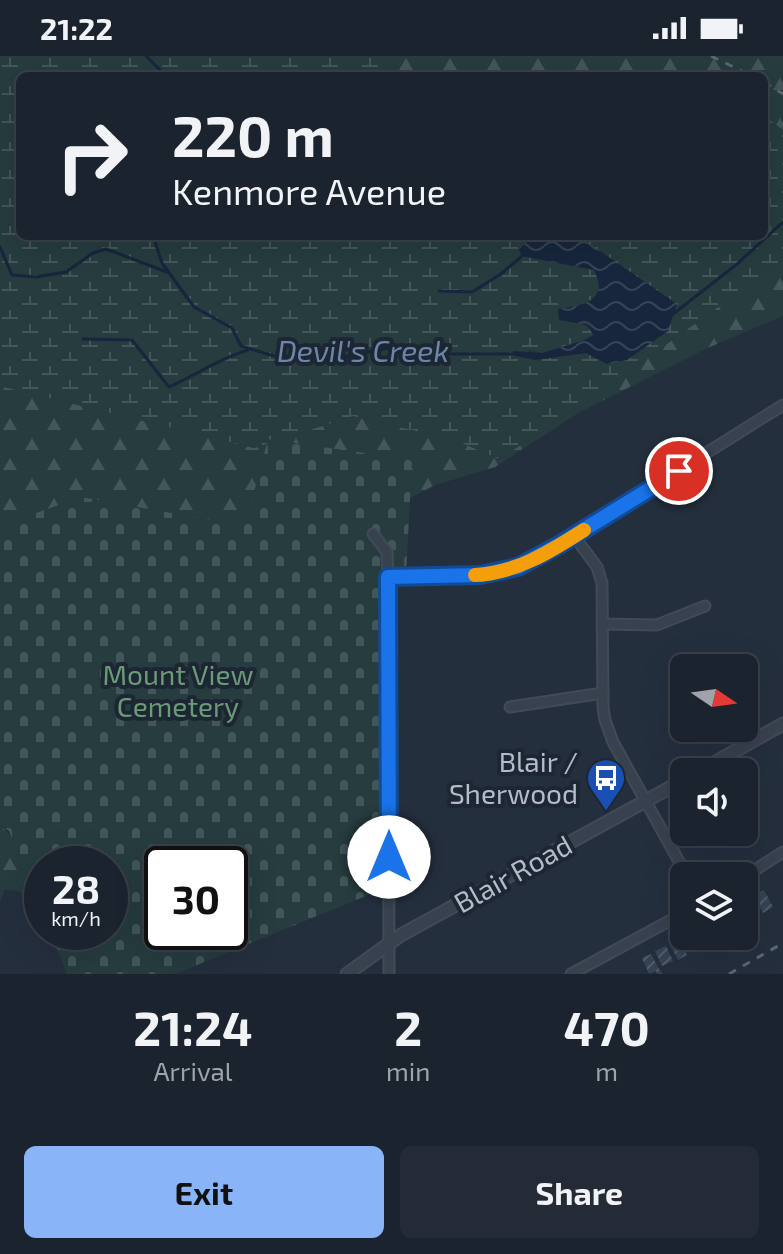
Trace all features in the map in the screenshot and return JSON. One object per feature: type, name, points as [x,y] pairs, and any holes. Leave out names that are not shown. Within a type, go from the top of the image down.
[{"type":"street","points":[[388,577],[501,572],[544,554],[783,405]]},
{"type":"street","points":[[373,534],[387,552],[388,577],[389,974]]},
{"type":"street","points":[[574,536],[597,567],[602,583],[605,720],[613,742],[680,862]]},
{"type":"street","points":[[602,624],[657,625],[705,606]]},
{"type":"street","points":[[510,707],[603,693]]},
{"type":"street","points":[[723,758],[783,724]]},
{"type":"street","name":"Blair Road","points":[[347,974],[401,935],[670,788]]},
{"type":"street","points":[[758,868],[783,852]]},
{"type":"street","points":[[571,974],[670,921]]},
{"type":"green space","points":[[0,56],[392,56],[394,72],[16,72],[16,240],[528,240],[519,250],[522,256],[594,270],[599,289],[592,300],[559,309],[559,319],[587,325],[594,335],[542,353],[528,350],[535,360],[586,353],[607,364],[600,253],[575,240],[768,240],[768,119],[783,130],[783,260],[577,409],[499,459],[455,440],[353,416],[254,448],[0,386]]},
{"type":"green space","points":[[392,56],[783,56],[783,130],[768,119],[768,72],[394,72]]},
{"type":"green space","points":[[783,260],[783,316],[703,350],[578,413],[495,467],[435,485],[410,498],[245,526],[0,537],[0,386],[254,448],[353,416],[455,440],[499,459],[577,409]]},
{"type":"green space","name":"Mount View Cemetery","points":[[268,439],[412,460],[406,577],[397,578],[400,882],[248,944],[248,846],[144,846],[144,950],[234,950],[175,974],[67,974],[57,950],[128,950],[128,846],[24,846],[24,868],[9,831],[0,824],[0,526],[81,497],[245,526]]},
{"type":"green space","points":[[0,824],[24,850],[24,893],[5,889],[0,902]]},
{"type":"water","points":[[528,240],[587,242],[677,304],[668,331],[627,360],[607,364],[586,353],[535,360],[515,356],[513,351],[542,353],[594,335],[586,325],[559,320],[558,309],[591,300],[599,288],[594,270],[522,256],[519,250]]},
{"type":"building","points":[[764,890],[773,907],[763,913],[758,904],[758,894]]},
{"type":"building","points":[[666,946],[673,961],[662,966],[655,951]]},
{"type":"building","points":[[673,950],[684,950],[687,955],[678,960]]},
{"type":"building","points":[[651,954],[663,974],[656,971],[649,974],[642,958]]},
{"type":"waterway","name":"Devil's Creek","points":[[146,56],[160,72]]},
{"type":"waterway","name":"Devil's Creek","points":[[768,236],[783,222]]},
{"type":"waterway","name":"Devil's Creek","points":[[154,240],[162,263],[194,307],[232,328],[241,346],[274,356],[347,356],[395,347],[452,354],[515,354]]},
{"type":"waterway","name":"Devil's Creek","points":[[673,314],[763,240]]},
{"type":"waterway","points":[[0,247],[12,275],[36,277],[66,272],[93,253],[106,249],[167,272]]},
{"type":"waterway","points":[[439,291],[472,292],[522,256]]},
{"type":"waterway","points":[[83,339],[132,340],[169,387],[248,350]]},
{"type":"railway","points":[[711,56],[744,72]]},
{"type":"railway","points":[[768,85],[783,94]]},
{"type":"railway","points":[[729,974],[783,943]]},
{"type":"slow traffic","points":[[475,575],[518,567],[584,530]]},
{"type":"place","name":"Blair / Sherwood","points":[[606,812]]},
{"type":"route","points":[[389,857],[388,577],[480,575],[518,567],[679,471]]}]
